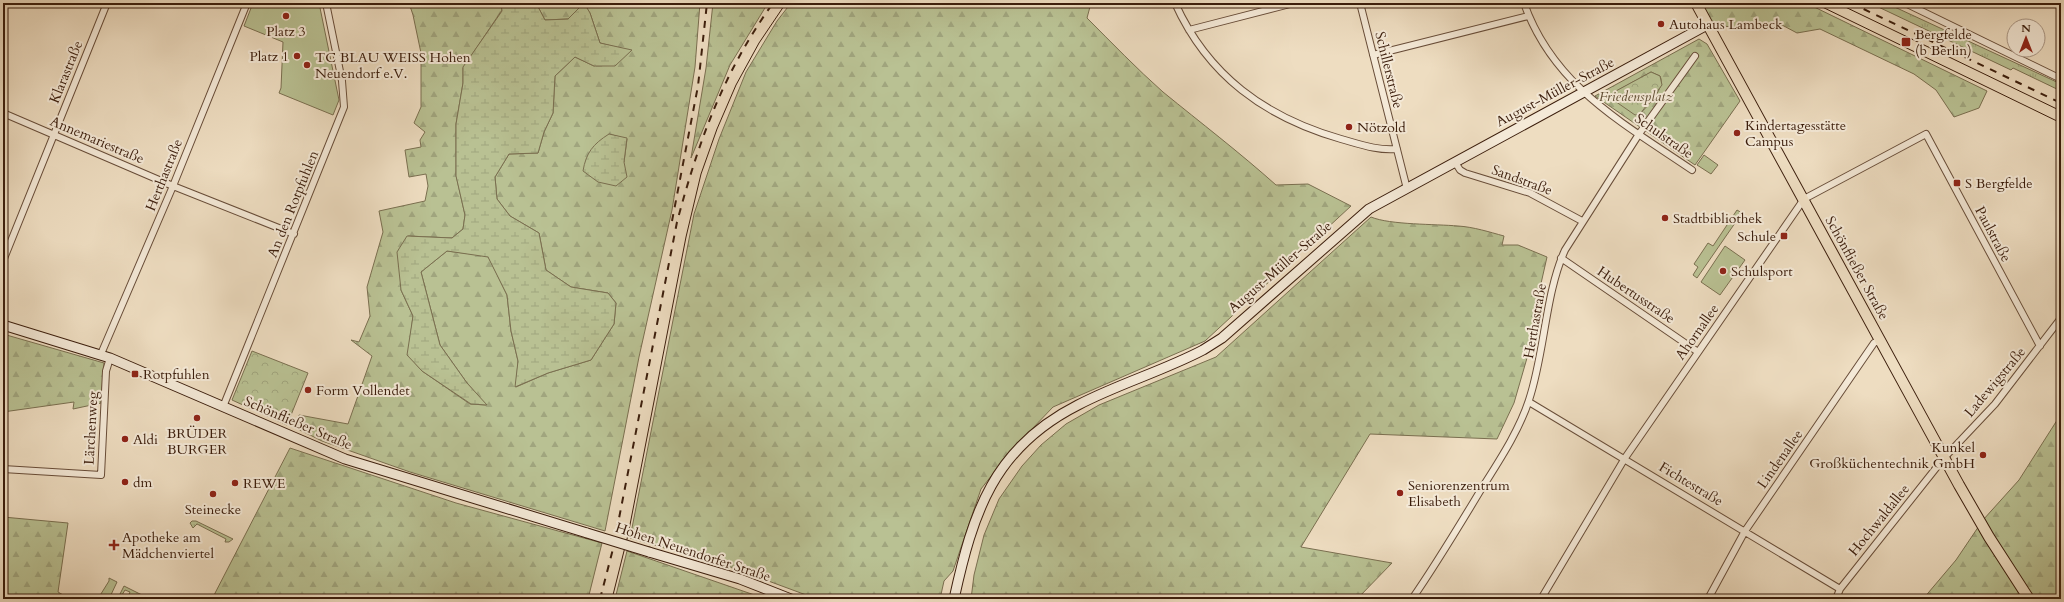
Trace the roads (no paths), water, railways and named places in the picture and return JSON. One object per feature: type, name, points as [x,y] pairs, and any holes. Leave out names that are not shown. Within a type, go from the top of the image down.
[{"type":"main road","name":"Schönfließer Straße","points":[[1696,3],[1944,458],[1994,545],[2029,599]]},
{"type":"main road","name":"August-Müller-Straße","points":[[954,599],[963,556],[978,510],[999,472],[1026,442],[1045,426],[1078,404],[1193,356],[1213,344],[1369,209],[1707,25]]},
{"type":"main road","name":"Schönfließer Straße","points":[[3,325],[106,356],[345,460],[587,533]]},
{"type":"main road","name":"Hohen Neuendorfer Straße","points":[[587,533],[740,579],[791,599]]},
{"type":"street","name":"Klarastraße","points":[[3,261],[107,3]]},
{"type":"street","name":"Herthastraße","points":[[106,356],[247,3]]},
{"type":"street","name":"An den Rotpfuhlen","points":[[223,407],[294,234],[344,103],[326,3]]},
{"type":"street","points":[[1175,3],[1189,30],[1205,54],[1222,73],[1247,95],[1271,111],[1297,125],[1328,135],[1380,149],[1397,149]]},
{"type":"street","points":[[1189,30],[1294,3]]},
{"type":"street","name":"Schillerstraße","points":[[1360,3],[1407,188]]},
{"type":"street","name":"Schulstraße","points":[[1524,3],[1528,16],[1547,52],[1562,72],[1583,93],[1692,170]]},
{"type":"street","points":[[1905,3],[2061,79]]},
{"type":"street","points":[[1373,55],[1528,16]]},
{"type":"street","name":"Herthastraße","points":[[1412,599],[1491,473],[1512,437],[1529,402],[1540,364],[1554,284],[1561,258],[1582,221],[1639,134],[1695,56]]},
{"type":"street","name":"Annemariestraße","points":[[3,113],[173,186],[294,234]]},
{"type":"street","name":"Ahornallee","points":[[1541,599],[1625,458],[1804,199],[1926,134]]},
{"type":"street","name":"Paulstraße","points":[[1926,134],[2040,346]]},
{"type":"street","name":"Sandstraße","points":[[1455,162],[1460,170],[1465,173],[1530,193],[1582,221]]},
{"type":"street","name":"Hubertusstraße","points":[[1561,258],[1698,352]]},
{"type":"street","name":"Ladewigstraße","points":[[1944,458],[1995,404],[2061,318]]},
{"type":"street","name":"Lindenallee","points":[[1708,599],[1745,531],[1874,343],[1880,340]]},
{"type":"street","name":"Lärchenweg","points":[[3,469],[101,475],[106,356]]},
{"type":"street","name":"Fichtestraße","points":[[1529,402],[1625,458],[1840,589]]},
{"type":"street","name":"Hochwaldallee","points":[[1836,599],[1840,589],[1944,458]]},
{"type":"tram line","points":[[612,599],[628,535],[686,237],[701,174],[717,129],[736,85],[759,43],[786,3]]},
{"type":"tram line","points":[[1814,3],[2061,123]]},
{"type":"tram line","points":[[1837,3],[2061,111]]},
{"type":"railway","points":[[672,221],[698,86],[707,3]]},
{"type":"railway","points":[[600,599],[613,549],[677,222],[685,192],[704,135],[726,81],[755,29],[773,3]]},
{"type":"railway","points":[[1851,3],[2061,103]]},
{"type":"place","name":"Platz 3","points":[[286,16]]},
{"type":"place","name":"Autohaus Lambeck","points":[[1661,24]]},
{"type":"place","name":"Bergfelde (b Berlin)","points":[[1906,42]]},
{"type":"place","name":"Platz 1","points":[[297,56]]},
{"type":"place","name":"TC BLAU WEISS Hohen Neuendorf e.V.","points":[[307,65]]},
{"type":"place","name":"Nötzold","points":[[1349,127]]},
{"type":"place","name":"Kindertagesstätte Campus","points":[[1737,133]]},
{"type":"place","name":"S Bergfelde","points":[[1957,183]]},
{"type":"place","name":"Stadtbibliothek","points":[[1665,218]]},
{"type":"place","name":"Schule","points":[[1784,236]]},
{"type":"place","name":"Schulsport","points":[[1723,271]]},
{"type":"place","name":"Rotpfuhlen","points":[[135,374]]},
{"type":"place","name":"Form Vollendet","points":[[308,390]]},
{"type":"place","name":"BRÜDER BURGER","points":[[197,418]]},
{"type":"place","name":"Aldi","points":[[125,439]]},
{"type":"place","name":"Kunkel Großküchentechnik GmbH","points":[[1983,455]]},
{"type":"place","name":"dm","points":[[125,482]]},
{"type":"place","name":"REWE","points":[[235,483]]},
{"type":"place","name":"Seniorenzentrum Elisabeth","points":[[1400,493]]},
{"type":"place","name":"Steinecke","points":[[213,494]]},
{"type":"place","name":"Apotheke am Mädchenviertel","points":[[114,545]]},
{"type":"park label","name":"Friedensplatz","points":[[1636,96]]}]
